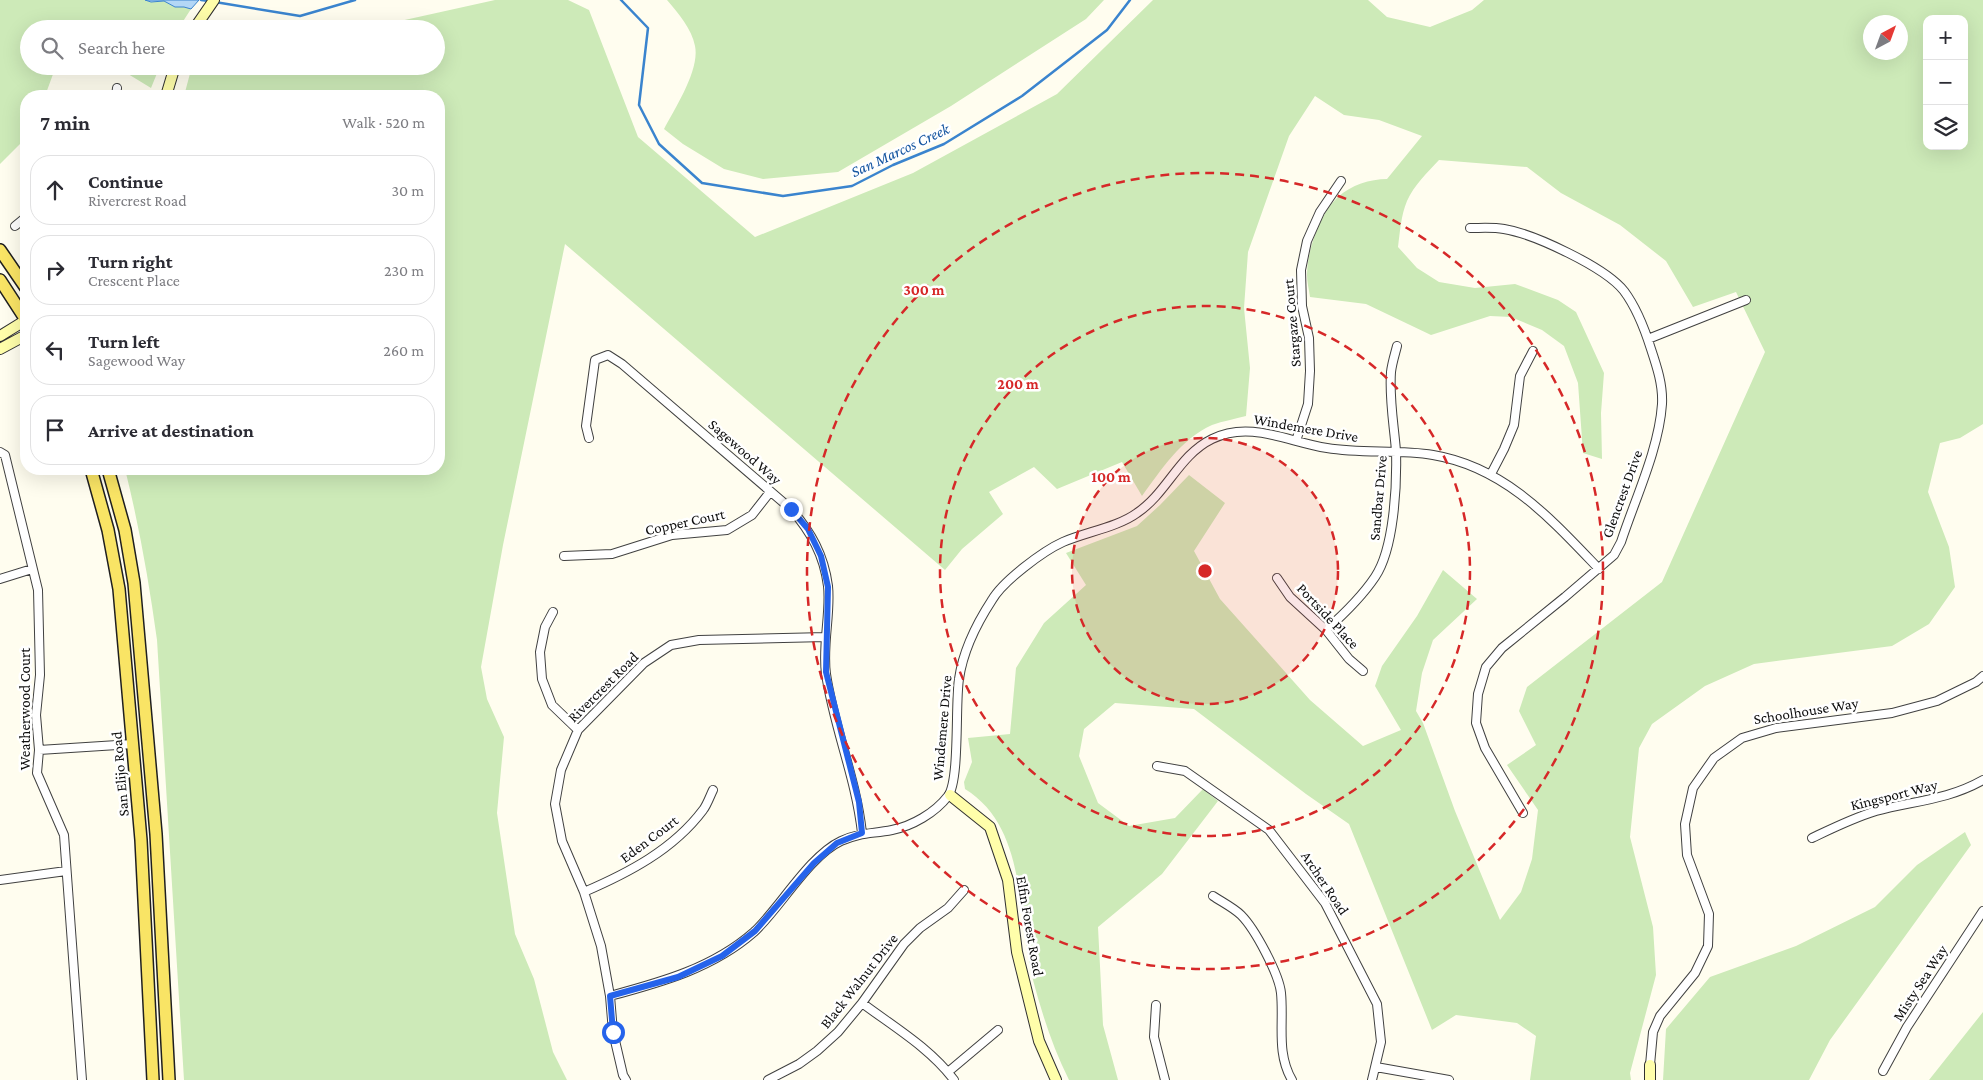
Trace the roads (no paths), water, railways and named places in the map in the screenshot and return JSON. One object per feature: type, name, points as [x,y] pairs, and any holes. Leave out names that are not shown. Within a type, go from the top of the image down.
[{"type":"main road","points":[[0,250],[20,279]]},
{"type":"main road","points":[[0,280],[20,311]]},
{"type":"main road","name":"San Elijo Road","points":[[94,475],[108,530],[119,589],[141,840],[153,1080]]},
{"type":"main road","name":"San Elijo Road","points":[[110,475],[125,530],[135,593],[156,834],[169,1080]]},
{"type":"street","points":[[200,20],[214,0]]},
{"type":"street","points":[[168,90],[172,75]]},
{"type":"street","name":"Stargaze Court","points":[[1296,441],[1308,404],[1310,371],[1309,338],[1302,306],[1301,270],[1307,241],[1320,212],[1341,181]]},
{"type":"street","points":[[15,226],[20,222]]},
{"type":"street","name":"Glencrest Drive","points":[[1470,228],[1503,228],[1533,236],[1603,271],[1624,291],[1648,339],[1660,376],[1662,402],[1659,432],[1621,542],[1614,555],[1502,648],[1486,667],[1478,694],[1476,723],[1485,748],[1523,813]]},
{"type":"street","points":[[1648,339],[1746,300]]},
{"type":"street","points":[[0,336],[20,324]]},
{"type":"street","points":[[0,349],[20,338]]},
{"type":"street","name":"Sandbar Drive","points":[[1326,630],[1356,602],[1376,576],[1388,548],[1393,516],[1396,453],[1391,403],[1391,370],[1397,346]]},
{"type":"street","points":[[1491,474],[1514,425],[1520,376],[1533,351]]},
{"type":"street","name":"Sagewood Way","points":[[589,438],[586,426],[595,360],[608,355],[622,364],[791,509],[808,529],[821,556],[828,587],[826,672],[859,802],[862,833]]},
{"type":"street","name":"Windemere Drive","points":[[950,795],[955,769],[959,677],[973,633],[994,596],[1024,567],[1061,543],[1137,514],[1161,491],[1186,457],[1210,440],[1235,430],[1261,432],[1328,448],[1432,455],[1463,462],[1491,474],[1520,492],[1550,518],[1599,569]]},
{"type":"street","name":"Weatherwood Court","points":[[3,454],[38,590],[40,675],[36,715],[39,750],[37,773],[64,835],[82,1080]]},
{"type":"street","name":"Copper Court","points":[[564,556],[612,554],[672,536],[727,530],[752,515],[770,492]]},
{"type":"street","points":[[0,579],[32,568]]},
{"type":"street","name":"Portside Place","points":[[1277,578],[1290,597],[1326,630],[1349,659],[1363,670]]},
{"type":"street","points":[[553,612],[544,627],[540,652],[542,679],[552,705],[578,730]]},
{"type":"street","name":"Rivercrest Road","points":[[626,1080],[613,1032],[610,996],[601,946],[584,892],[562,841],[555,804],[561,770],[578,730],[644,663],[671,645],[699,640],[826,637]]},
{"type":"street","name":"Schoolhouse Way","points":[[1650,1080],[1653,1032],[1660,1016],[1695,973],[1708,946],[1709,914],[1687,855],[1684,824],[1693,788],[1714,758],[1742,738],[1776,728],[1892,713],[1936,701],[1976,682],[1983,676]]},
{"type":"street","points":[[39,750],[132,744]]},
{"type":"street","name":"Archer Road","points":[[1156,766],[1185,771],[1269,830],[1325,902],[1378,1004],[1381,1042],[1372,1080]]},
{"type":"street","name":"Kingsport Way","points":[[1812,838],[1848,820],[1877,811],[1946,796],[1983,780]]},
{"type":"street","name":"Eden Court","points":[[584,892],[625,874],[660,852],[687,829],[704,809],[713,790]]},
{"type":"street","points":[[610,996],[678,977],[722,956],[755,931],[814,863],[837,843],[862,833],[893,830],[926,816],[950,795]]},
{"type":"street","name":"Elfin Forest Road","points":[[950,795],[990,827],[1008,880],[1017,952],[1039,1040],[1056,1080]]},
{"type":"street","points":[[0,880],[66,871]]},
{"type":"street","name":"Black Walnut Drive","points":[[772,1080],[817,1051],[838,1032],[862,1003],[904,944],[920,928],[948,908],[964,890]]},
{"type":"street","points":[[1212,896],[1241,915],[1264,948],[1281,992],[1280,1040],[1288,1074],[1292,1080]]},
{"type":"street","name":"Misty Sea Way","points":[[1883,1071],[1907,1027],[1983,911]]},
{"type":"street","points":[[862,1003],[907,1035],[948,1072],[954,1080]]},
{"type":"street","points":[[1156,1005],[1154,1037],[1165,1080]]},
{"type":"street","points":[[948,1072],[998,1030]]},
{"type":"street","points":[[1376,1067],[1449,1080]]},
{"type":"water","points":[[145,0],[199,0],[191,9],[175,7],[164,1],[151,2]]},
{"type":"waterway","name":"San Marcos Creek","points":[[201,0],[209,1]]},
{"type":"waterway","name":"San Marcos Creek","points":[[215,2],[300,16],[355,0]]},
{"type":"waterway","name":"San Marcos Creek","points":[[621,0],[648,28],[639,105],[659,144],[702,183],[783,196],[852,186],[893,165],[944,144],[1022,96],[1107,30],[1130,0]]}]
